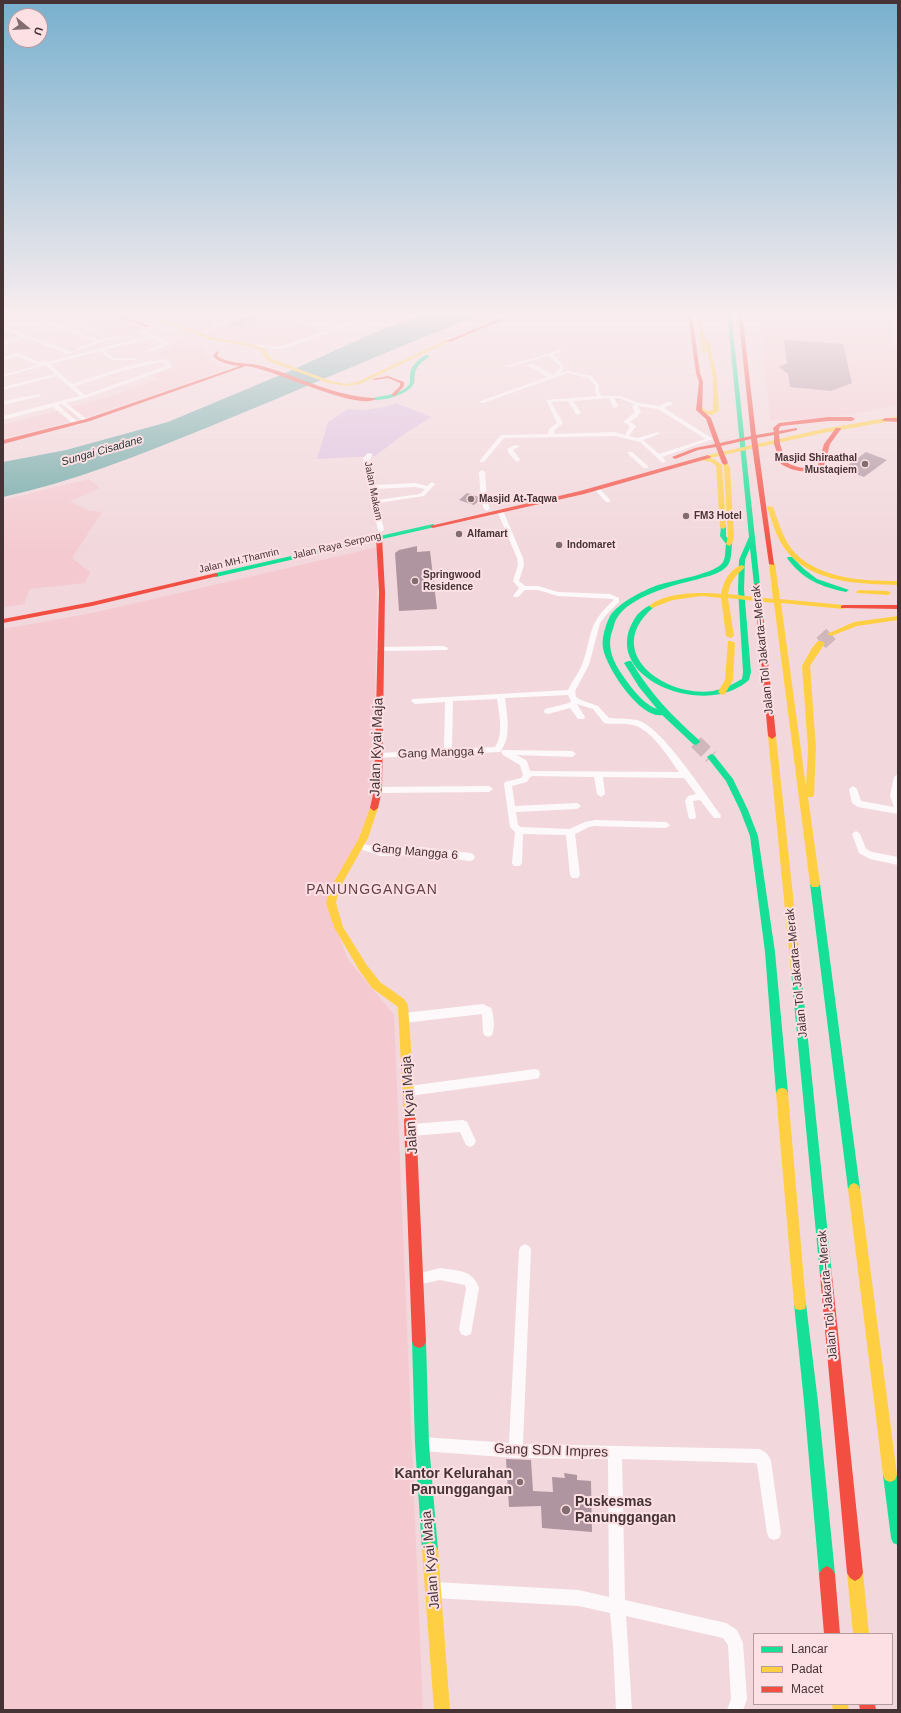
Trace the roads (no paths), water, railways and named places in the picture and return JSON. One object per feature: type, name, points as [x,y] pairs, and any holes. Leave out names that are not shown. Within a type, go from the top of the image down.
[{"type":"main road","points":[[3,437],[79,421],[163,392]]},
{"type":"main road","points":[[3,442],[79,421],[167,392]]},
{"type":"main road","points":[[327,392],[342,398],[359,401],[371,401],[392,396],[401,392]]},
{"type":"main road","points":[[392,396],[396,392]]},
{"type":"main road","points":[[667,715],[647,708],[624,683],[609,657],[606,647],[608,632],[614,616],[629,602],[660,587],[705,575],[722,568],[728,562],[731,537],[727,468],[708,418],[699,410],[700,392]]},
{"type":"main road","points":[[709,392],[710,410],[718,438],[722,440],[739,441],[806,437]]},
{"type":"main road","points":[[699,404],[702,412],[712,413],[716,411],[715,392]]},
{"type":"main road","name":"Jalan Tol Jakarta–Merak","points":[[737,392],[801,1013],[860,1633]]},
{"type":"main road","name":"Jalan Tol Jakarta–Merak","points":[[748,392],[763,493],[807,824],[898,1538]]},
{"type":"main road","points":[[836,426],[827,444],[823,464],[818,468],[810,470],[797,469],[786,465],[782,460],[777,444],[776,428],[779,425],[828,419],[852,419],[898,412]]},
{"type":"main road","points":[[687,455],[806,437],[830,426],[898,418]]},
{"type":"main road","points":[[700,459],[806,437],[852,419]]},
{"type":"main road","points":[[782,460],[795,466],[808,467],[814,465],[818,461],[819,457],[806,437]]},
{"type":"main road","points":[[642,468],[666,460],[739,441]]},
{"type":"main road","points":[[461,517],[501,513],[597,489],[666,460],[712,460],[719,465],[723,536],[729,544]]},
{"type":"main road","name":"Jalan MH.Thamrin","points":[[3,613],[67,602],[380,533],[461,517],[642,468]]},
{"type":"main road","points":[[763,493],[790,551],[801,560],[828,573],[862,581],[898,583]]},
{"type":"main road","name":"Jalan Kyai Maja","points":[[380,533],[382,592],[378,790],[374,809],[360,846],[331,896],[331,908],[357,960],[374,985],[399,1000],[403,1005],[412,1130],[422,1444],[442,1710]]},
{"type":"main road","points":[[713,593],[672,598],[654,604],[643,613],[632,627],[629,640],[632,653],[639,666],[664,686],[686,692],[709,694],[722,692],[740,684],[746,676],[741,590],[742,560],[752,536]]},
{"type":"main road","points":[[785,541],[789,556],[803,574],[817,583],[846,590]]},
{"type":"main road","points":[[3,621],[92,604],[273,557]]},
{"type":"main road","points":[[722,692],[729,680],[730,639],[726,604],[726,587],[730,576],[742,567]]},
{"type":"main road","points":[[626,620],[633,610],[647,601],[668,593],[690,590],[881,608],[898,606]]},
{"type":"main road","points":[[858,592],[898,592]]},
{"type":"main road","points":[[825,603],[884,602],[898,600]]},
{"type":"main road","points":[[831,634],[844,627],[861,622],[898,618]]},
{"type":"main road","points":[[807,824],[812,748],[806,666],[815,650],[821,643]]},
{"type":"main road","points":[[622,646],[630,668],[667,715],[696,742]]},
{"type":"main road","points":[[711,757],[729,779],[744,810],[754,836],[762,890],[770,952],[796,1268],[811,1402],[832,1633]]},
{"type":"street","points":[[78,392],[84,397]]},
{"type":"street","points":[[4,417],[100,392]]},
{"type":"street","points":[[481,402],[510,392]]},
{"type":"street","points":[[597,392],[600,397]]},
{"type":"street","points":[[3,403],[39,395]]},
{"type":"street","points":[[610,396],[615,406]]},
{"type":"street","points":[[482,461],[503,436],[551,436],[608,433],[642,441],[666,460],[710,439],[660,408],[638,404],[622,397],[610,396],[548,401],[560,423],[551,430],[551,436]]},
{"type":"street","points":[[570,400],[578,413]]},
{"type":"street","points":[[62,403],[79,421]]},
{"type":"street","points":[[660,408],[670,403]]},
{"type":"street","points":[[626,437],[633,426],[626,422],[638,412],[635,406],[638,404]]},
{"type":"street","points":[[54,405],[79,421]]},
{"type":"street","points":[[637,440],[655,434],[650,428]]},
{"type":"street","points":[[515,435],[520,446],[510,449],[517,460]]},
{"type":"street","points":[[630,453],[642,468]]},
{"type":"street","name":"Jalan Makam","points":[[370,454],[366,461],[380,533]]},
{"type":"street","points":[[482,472],[484,500],[487,509]]},
{"type":"street","points":[[372,487],[414,485],[430,486],[422,496],[375,502]]},
{"type":"street","points":[[597,489],[608,501]]},
{"type":"street","points":[[501,513],[520,558],[521,565],[516,581],[523,588],[538,588],[558,594],[610,596],[617,599],[602,615],[596,626],[581,676],[571,692],[574,703],[581,717]]},
{"type":"street","points":[[516,596],[523,588]]},
{"type":"street","points":[[380,649],[444,648]]},
{"type":"street","points":[[415,701],[571,692]]},
{"type":"street","name":"Gang Mangga 4","points":[[378,756],[502,750],[504,723],[501,696]]},
{"type":"street","points":[[448,752],[449,699]]},
{"type":"street","points":[[548,711],[574,703],[598,709],[607,721],[636,723],[649,730],[717,816]]},
{"type":"street","points":[[502,750],[572,754]]},
{"type":"street","points":[[502,750],[524,763],[527,775]]},
{"type":"street","points":[[666,825],[595,823],[588,824],[570,832],[519,830],[514,827],[508,784],[524,780],[527,775],[533,773],[686,775]]},
{"type":"street","points":[[598,774],[601,794]]},
{"type":"street","points":[[898,777],[894,796],[898,807]]},
{"type":"street","points":[[378,790],[489,789]]},
{"type":"street","points":[[853,789],[858,804],[898,812]]},
{"type":"street","points":[[692,817],[689,801],[691,798],[702,796]]},
{"type":"street","points":[[511,809],[577,806]]},
{"type":"street","points":[[517,863],[519,830]]},
{"type":"street","points":[[570,832],[575,875]]},
{"type":"street","points":[[856,834],[862,851],[870,855],[898,861]]},
{"type":"street","name":"Gang Mangga 6","points":[[360,846],[381,852],[422,851],[470,857]]},
{"type":"street","points":[[404,1018],[483,1009],[487,1011],[488,1032]]},
{"type":"street","points":[[409,1091],[535,1074]]},
{"type":"street","points":[[412,1130],[463,1126],[470,1141]]},
{"type":"street","points":[[516,1451],[525,1250]]},
{"type":"street","points":[[417,1279],[440,1274],[463,1278],[469,1281],[473,1288],[466,1328]]},
{"type":"street","name":"Gang SDN Impres","points":[[422,1444],[516,1451],[615,1452],[617,1606],[621,1645],[624,1710]]},
{"type":"street","points":[[615,1452],[759,1456],[764,1461],[774,1533]]},
{"type":"street","points":[[434,1590],[579,1598],[726,1631],[735,1640],[736,1645],[739,1699],[735,1710]]},
{"type":"water","name":"Sungai Cisadane","points":[[240,392],[293,392],[131,458],[55,484],[3,497],[3,462],[66,450],[168,422]]},
{"type":"tunnel","points":[[821,643],[831,634]]},
{"type":"tunnel","points":[[696,742],[711,757]]},
{"type":"place","name":"Masjid Shiraathal Mustaqiem","points":[[865,464]]},
{"type":"place","name":"Masjid At-Taqwa","points":[[471,499]]},
{"type":"place","name":"FM3 Hotel","points":[[686,516]]},
{"type":"place","name":"Alfamart","points":[[459,534]]},
{"type":"place","name":"Indomaret","points":[[559,545]]},
{"type":"place","name":"Springwood Residence","points":[[415,581]]},
{"type":"place","name":"Kantor Kelurahan Panunggangan","points":[[520,1482]]},
{"type":"place","name":"Puskesmas Panunggangan","points":[[566,1510]]},
{"type":"district","name":"PANUNGGANGAN","points":[[372,890]]}]
